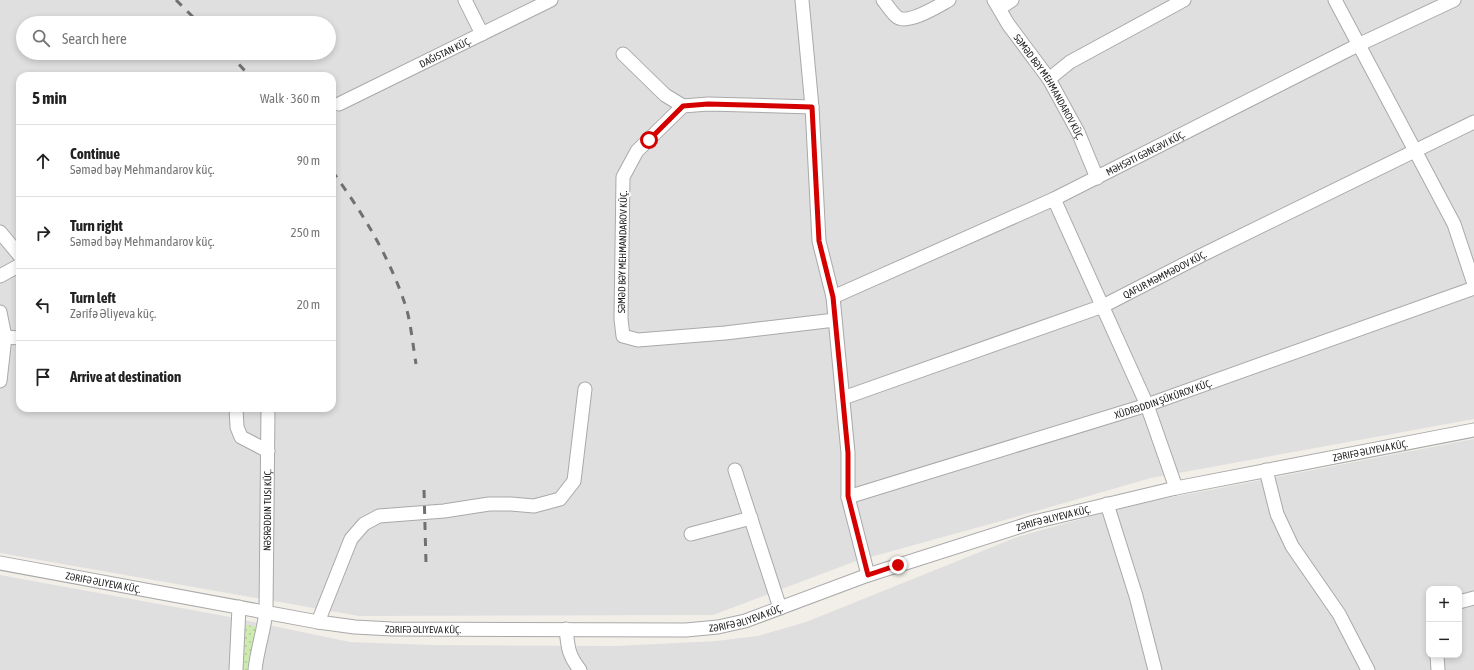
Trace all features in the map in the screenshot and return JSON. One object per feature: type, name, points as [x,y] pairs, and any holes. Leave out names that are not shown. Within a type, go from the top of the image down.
[{"type":"street","points":[[465,0],[482,34]]},
{"type":"street","points":[[339,104],[551,0]]},
{"type":"street","points":[[802,0],[812,107],[819,241],[833,297],[848,453],[848,496],[868,575]]},
{"type":"street","points":[[883,0],[897,17],[905,20],[915,17],[949,0]]},
{"type":"street","points":[[997,4],[1012,0]]},
{"type":"street","points":[[1049,79],[1070,62],[1184,0]]},
{"type":"street","points":[[1335,0],[1454,224],[1474,284]]},
{"type":"street","name":"MƏHSƏTI GƏNCƏVI KÜÇ.","points":[[833,297],[1097,178],[1358,45],[1454,0]]},
{"type":"street","name":"SƏMƏD BƏY MEHMANDAROV KÜÇ.","points":[[997,4],[1008,24],[1049,79],[1078,132],[1097,178]]},
{"type":"street","points":[[623,54],[665,95],[683,106],[708,104],[812,107]]},
{"type":"street","name":"SƏMƏD BƏY MEHMANDAROV KÜÇ.","points":[[683,106],[638,151],[623,177],[621,320],[623,336],[638,340],[725,333],[835,320]]},
{"type":"street","name":"QAFUR MƏMMƏDOV KÜÇ.","points":[[843,398],[1103,306],[1202,255],[1474,122]]},
{"type":"street","points":[[1054,198],[1147,404],[1176,488]]},
{"type":"street","points":[[0,232],[16,251]]},
{"type":"street","points":[[0,276],[16,267]]},
{"type":"street","name":"XÜDRƏDDIN ŞÜKÜROV KÜÇ.","points":[[848,496],[1147,404],[1474,288]]},
{"type":"street","points":[[0,312],[6,337],[0,381]]},
{"type":"street","points":[[6,337],[16,338]]},
{"type":"street","points":[[318,622],[351,539],[364,524],[379,516],[444,511],[489,504],[534,506],[560,499],[574,480],[585,389]]},
{"type":"street","points":[[236,412],[237,427],[241,437],[268,451]]},
{"type":"street","name":"NƏSRƏDDIN TUSI KÜÇ.","points":[[255,670],[264,630],[266,611],[268,412]]},
{"type":"street","name":"ZƏRIFƏ ƏLIYEVA KÜÇ.","points":[[0,563],[266,611],[318,622],[355,627],[392,629],[686,630],[718,627],[745,621],[868,575],[1034,522],[1176,488],[1474,430]]},
{"type":"street","points":[[735,470],[780,608]]},
{"type":"street","points":[[1266,470],[1277,514],[1292,546],[1339,614],[1368,670]]},
{"type":"street","points":[[1107,504],[1136,596],[1155,670]]},
{"type":"street","points":[[691,534],[751,518]]},
{"type":"street","points":[[1462,601],[1474,598]]},
{"type":"street","points":[[236,670],[239,606]]},
{"type":"street","points":[[566,629],[568,649],[572,660],[580,670]]},
{"type":"street","points":[[1437,658],[1438,670]]},
{"type":"shaded area","points":[[0,0],[1474,0],[1474,419],[1151,478],[856,561],[713,615],[359,616],[0,553]]},
{"type":"shaded area","points":[[1474,439],[1474,670],[0,670],[0,575],[230,617],[350,642],[432,645],[617,646],[716,641],[758,636],[806,622],[1017,537],[1152,501]]},
{"type":"green space","points":[[243,624],[260,628],[251,670],[242,670]]},
{"type":"railway","points":[[176,0],[192,16]]},
{"type":"railway","points":[[235,60],[246,72]]},
{"type":"railway","points":[[336,177],[375,236],[392,271],[408,314],[416,364]]},
{"type":"railway","points":[[424,490],[426,563]]},
{"type":"route","points":[[649,140],[683,106],[708,104],[812,107],[819,241],[833,297],[848,453],[848,496],[868,575],[898,565]]}]
